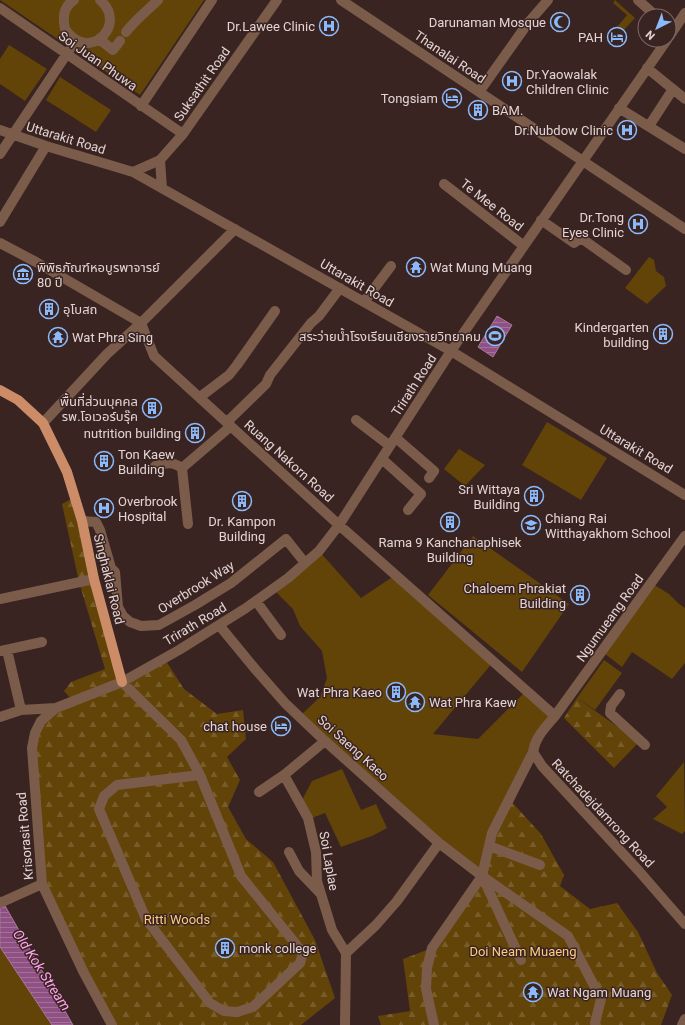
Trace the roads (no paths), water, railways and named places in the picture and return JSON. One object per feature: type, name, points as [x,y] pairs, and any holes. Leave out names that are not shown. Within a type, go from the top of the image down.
[{"type":"main road","name":"Singhaklai Road","points":[[0,390],[18,400],[43,423],[67,472],[82,521],[94,579],[122,682]]},
{"type":"street","points":[[74,0],[65,10],[63,17],[64,26],[67,33],[76,40],[88,43],[99,39],[107,32],[110,25],[109,10],[100,0]]},
{"type":"street","points":[[126,32],[135,20],[145,14],[158,0]]},
{"type":"street","points":[[141,106],[212,0]]},
{"type":"street","name":"Suksathit Road","points":[[133,172],[160,160],[183,134],[276,0]]},
{"type":"street","name":"Thanalai Road","points":[[341,0],[685,229]]},
{"type":"street","points":[[479,92],[528,23],[548,0]]},
{"type":"street","points":[[638,0],[647,8]]},
{"type":"street","name":"Soi Juan Phuwa","points":[[0,8],[183,134]]},
{"type":"street","points":[[677,23],[685,13]]},
{"type":"street","points":[[99,39],[113,50],[120,41]]},
{"type":"street","points":[[0,154],[76,40]]},
{"type":"street","name":"Trirath Road","points":[[122,682],[179,650],[256,601],[288,578],[319,551],[339,525],[451,351],[661,48]]},
{"type":"street","points":[[647,68],[685,99]]},
{"type":"street","points":[[649,126],[674,89]]},
{"type":"street","points":[[619,108],[685,149]]},
{"type":"street","name":"Uttarakit Road","points":[[0,130],[46,146],[133,172],[451,351],[685,495]]},
{"type":"street","points":[[0,222],[46,146]]},
{"type":"street","points":[[160,160],[162,188]]},
{"type":"street","name":"Te Mee Road","points":[[444,184],[524,246]]},
{"type":"street","points":[[541,220],[574,243],[581,238],[626,270]]},
{"type":"street","points":[[43,423],[107,354],[141,323],[235,229]]},
{"type":"street","points":[[0,243],[36,262],[141,323]]},
{"type":"street","points":[[364,302],[391,266]]},
{"type":"street","points":[[182,468],[229,424],[266,384],[270,375],[340,288]]},
{"type":"street","points":[[200,397],[233,370],[275,311]]},
{"type":"street","name":"Ruang Nakorn Road","points":[[141,323],[154,356],[339,525],[556,716]]},
{"type":"street","points":[[356,420],[393,442],[434,471],[429,478]]},
{"type":"street","points":[[382,459],[422,494],[408,510]]},
{"type":"street","points":[[155,466],[165,463],[174,463],[182,468]]},
{"type":"street","points":[[182,468],[188,524]]},
{"type":"street","name":"Overbrook Way","points":[[82,521],[96,522],[112,568],[116,572],[118,607],[123,616],[130,622],[141,626],[159,625],[195,605],[231,583],[286,539],[305,563]]},
{"type":"street","name":"Ngumueang Road","points":[[556,716],[685,536]]},
{"type":"street","points":[[0,599],[94,579]]},
{"type":"street","points":[[256,601],[281,635]]},
{"type":"street","name":"Soi Saeng Kaeo","points":[[219,625],[285,703],[325,741],[439,843],[482,876],[568,936],[600,999],[595,1023]]},
{"type":"street","points":[[22,710],[4,651],[42,642]]},
{"type":"street","points":[[122,682],[181,740],[200,775],[241,876],[303,953],[300,964],[253,1007],[237,1012],[224,1011],[210,1003],[146,919],[99,809],[104,796],[117,785],[200,775]]},
{"type":"street","name":"Krisorasit Road","points":[[112,1025],[84,973],[42,884],[32,748],[35,733],[41,721],[56,708],[122,682]]},
{"type":"street","points":[[620,694],[611,706],[610,714],[645,745]]},
{"type":"street","points":[[0,717],[22,710],[56,708]]},
{"type":"street","points":[[434,1025],[426,989],[427,968],[432,948],[482,876],[492,834],[533,752],[537,738],[556,716]]},
{"type":"street","points":[[259,792],[284,775],[325,741]]},
{"type":"street","name":"Ratchadejdamrong Road","points":[[533,752],[542,766],[638,870],[685,924]]},
{"type":"street","name":"Soi Laplae","points":[[284,775],[308,818],[316,852],[317,881],[332,930],[346,952]]},
{"type":"street","points":[[345,1025],[346,952],[376,925],[397,901],[439,843]]},
{"type":"street","points":[[489,846],[540,865]]},
{"type":"street","points":[[289,852],[299,871],[321,894]]},
{"type":"street","points":[[482,876],[521,960]]},
{"type":"street","points":[[0,903],[42,884]]},
{"type":"street","points":[[682,1025],[685,1019]]},
{"type":"place","name":"Darunaman Mosque","points":[[560,22]]},
{"type":"place","name":"Dr.Lawee Clinic","points":[[329,26]]},
{"type":"place","name":"PAH","points":[[617,37]]},
{"type":"place","name":"Dr.Yaowalak Children Clinic","points":[[512,81]]},
{"type":"place","name":"Tongsiam","points":[[452,98]]},
{"type":"place","name":"BAM.","points":[[478,110]]},
{"type":"place","name":"Dr.Nubdow Clinic","points":[[627,130]]},
{"type":"place","name":"Dr.Tong Eyes Clinic","points":[[638,224]]},
{"type":"place","name":"Wat Mung Muang","points":[[416,267]]},
{"type":"place","name":"พิพิธภัณฑ์หอบูรพาจารย์ 80 ปี","points":[[23,274]]},
{"type":"place","name":"อุโบสถ","points":[[49,309]]},
{"type":"place","name":"Kindergarten building","points":[[663,334]]},
{"type":"place","name":"สระว่ายน้ำโรงเรียนเชียงรายวิทยาคม","points":[[495,336]]},
{"type":"place","name":"Wat Phra Sing","points":[[58,337]]},
{"type":"place","name":"พื้นที่ส่วนบุคคล รพ.โอเวอร์บรุ๊ค","points":[[152,408]]},
{"type":"place","name":"nutrition building","points":[[195,433]]},
{"type":"place","name":"Ton Kaew Building","points":[[104,461]]},
{"type":"place","name":"Sri Wittaya Building","points":[[534,496]]},
{"type":"place","name":"Dr. Kampon Building","points":[[242,501]]},
{"type":"place","name":"Overbrook Hospital","points":[[104,508]]},
{"type":"place","name":"Rama 9 Kanchanaphisek Building","points":[[450,522]]},
{"type":"place","name":"Chiang Rai Witthayakhom School","points":[[531,525]]},
{"type":"place","name":"Chaloem Phrakiat Building","points":[[580,595]]},
{"type":"place","name":"Wat Phra Kaeo","points":[[396,692]]},
{"type":"place","name":"Wat Phra Kaew","points":[[415,702]]},
{"type":"place","name":"chat house","points":[[281,726]]},
{"type":"place","name":"monk college","points":[[225,948]]},
{"type":"place","name":"Wat Ngam Muang","points":[[533,992]]},
{"type":"park label","name":"Ritti Woods","points":[[177,919]]},
{"type":"park label","name":"Doi Neam Muaeng","points":[[523,951]]},
{"type":"water label","name":"Old Kok Stream","points":[[42,970]]}]
